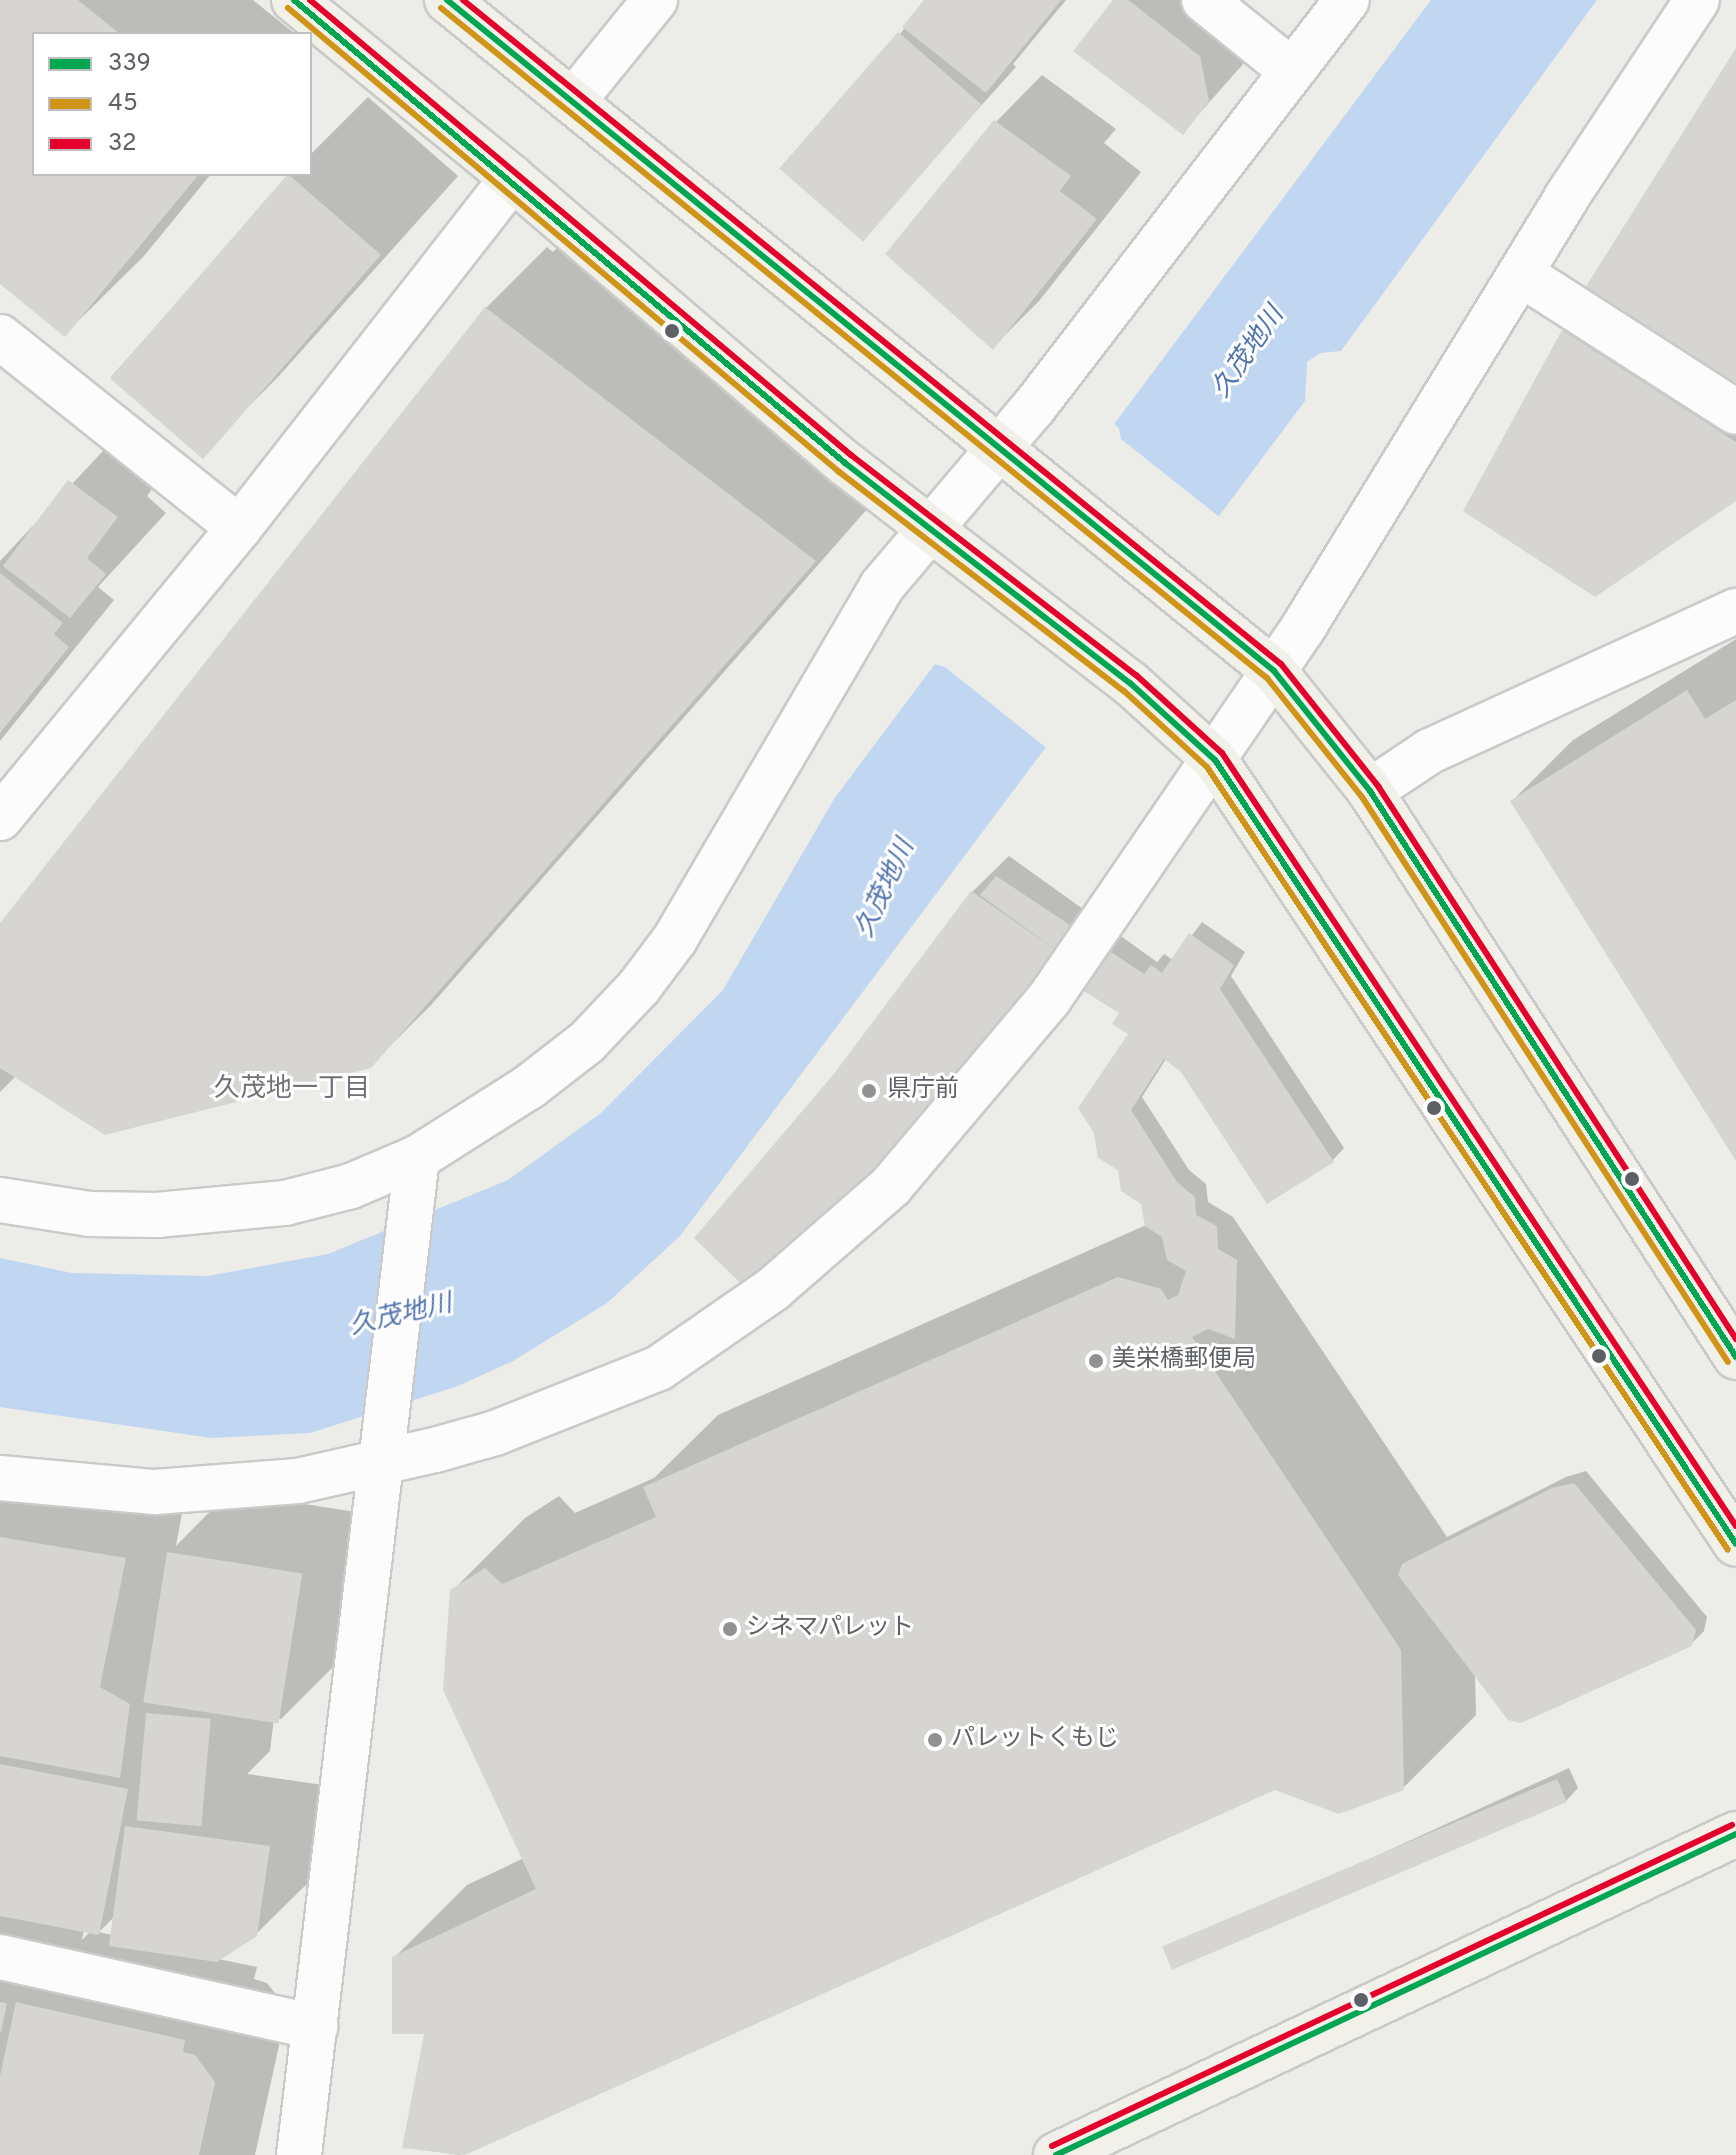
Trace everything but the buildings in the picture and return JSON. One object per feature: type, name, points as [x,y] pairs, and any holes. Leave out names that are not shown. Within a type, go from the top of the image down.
[{"type":"main road","points":[[294,0],[512,178],[845,463],[1130,683],[1215,760],[1736,1544]]},
{"type":"main road","points":[[447,0],[1274,671],[1370,791],[1736,1357]]},
{"type":"main road","points":[[1056,2155],[1736,1834]]},
{"type":"street","points":[[574,100],[655,0]]},
{"type":"street","points":[[1204,0],[1292,71]]},
{"type":"street","points":[[0,1200],[90,1214],[221,1212],[285,1203],[351,1186],[417,1158],[529,1087],[587,1042],[639,987],[675,939],[882,586],[928,528],[999,449],[1347,0]]},
{"type":"street","points":[[0,1478],[155,1492],[298,1481],[382,1458],[495,1433],[659,1368],[773,1289],[891,1186],[962,1107],[1049,999],[1274,671],[1521,274],[1697,0]]},
{"type":"street","points":[[0,818],[239,528],[512,178]]},
{"type":"street","points":[[1521,274],[1736,412]]},
{"type":"street","points":[[0,337],[239,528]]},
{"type":"street","points":[[1370,791],[1430,751],[1736,611]]},
{"type":"street","points":[[299,2155],[417,1158]]},
{"type":"street","points":[[0,1957],[315,2027]]},
{"type":"water","name":"久茂地川","points":[[1431,0],[1597,0],[1341,351],[1320,353],[1307,362],[1305,401],[680,1236],[607,1303],[513,1361],[458,1386],[310,1433],[211,1438],[0,1407],[0,1258],[72,1273],[208,1276],[328,1254],[508,1180],[601,1113],[723,990],[834,799]]},
{"type":"pier","points":[[1111,421],[1119,428],[1121,439],[1222,519],[1049,750],[945,667],[930,663]]},
{"type":"transit line","name":"339","points":[[294,0],[845,463],[1130,683],[1215,760],[1736,1544]]},
{"type":"transit line","name":"32","points":[[310,0],[851,455],[1136,675],[1222,753],[1736,1526]]},
{"type":"transit line","name":"339","points":[[447,0],[1274,671],[1370,791],[1736,1357]]},
{"type":"transit line","name":"32","points":[[463,0],[1281,664],[1378,786],[1736,1339]]},
{"type":"transit line","name":"45","points":[[288,8],[838,471],[1124,691],[1207,767],[1728,1550]]},
{"type":"transit line","name":"45","points":[[441,8],[1267,678],[1362,797],[1728,1362]]},
{"type":"transit line","name":"32","points":[[1052,2146],[1732,1825]]},
{"type":"transit line","name":"339","points":[[1056,2155],[1736,1834]]},
{"type":"place","name":"県庁前","points":[[869,1091]]},
{"type":"place","name":"美栄橋郵便局","points":[[1096,1361]]},
{"type":"place","name":"シネマパレット","points":[[730,1629]]},
{"type":"place","name":"パレットくもじ","points":[[935,1740]]},
{"type":"district","name":"久茂地一丁目","points":[[292,1090]]}]
